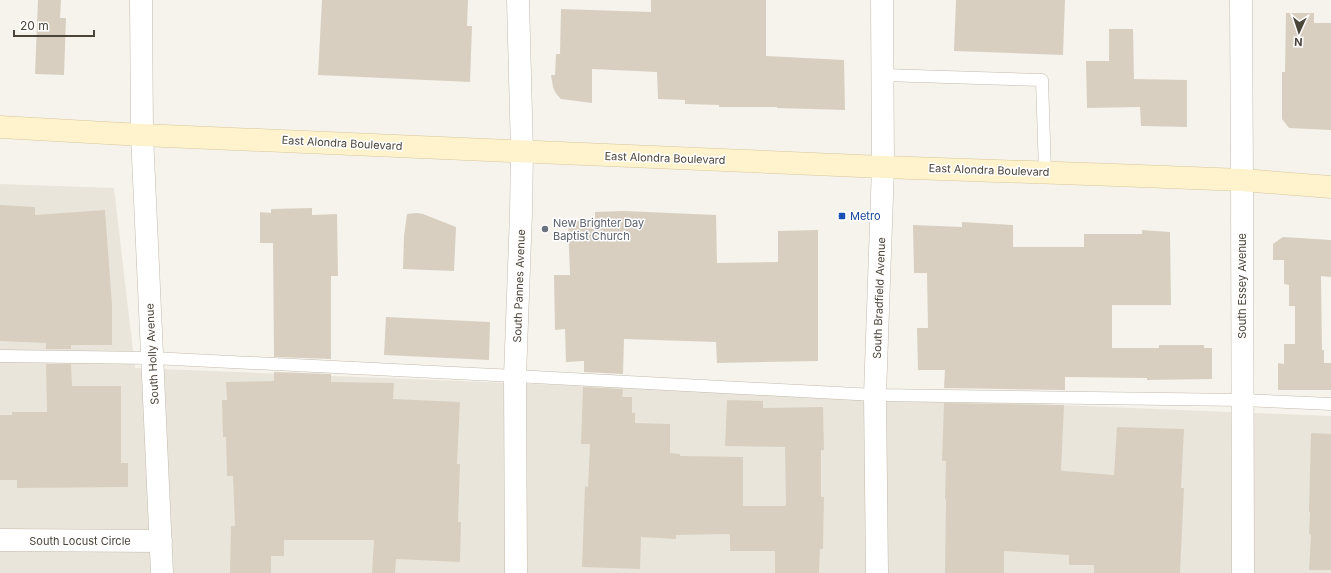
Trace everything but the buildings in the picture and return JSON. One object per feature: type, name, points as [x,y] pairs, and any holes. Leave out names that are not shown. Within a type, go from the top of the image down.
[{"type":"main road","name":"East Alondra Boulevard","points":[[0,127],[522,152],[1242,180],[1331,186]]},
{"type":"street","name":"South Holly Avenue","points":[[141,0],[142,135],[162,573]]},
{"type":"street","name":"South Pannes Avenue","points":[[516,573],[515,376],[522,152],[518,0]]},
{"type":"street","name":"South Bradfield Avenue","points":[[877,573],[875,395],[883,167],[882,0]]},
{"type":"street","name":"South Essey Avenue","points":[[1241,0],[1243,573]]},
{"type":"street","name":"South Locust Circle","points":[[0,540],[161,542]]},
{"type":"lane","points":[[883,74],[1042,80],[1045,172]]},
{"type":"lane","points":[[0,356],[152,358],[875,395],[1242,400],[1331,404]]},
{"type":"shaded area","points":[[0,184],[114,188],[135,368],[1331,416],[1331,573],[0,573]]},
{"type":"place","name":"Metro","points":[[842,216]]},
{"type":"place","name":"New Brighter Day Baptist Church","points":[[545,229]]}]
